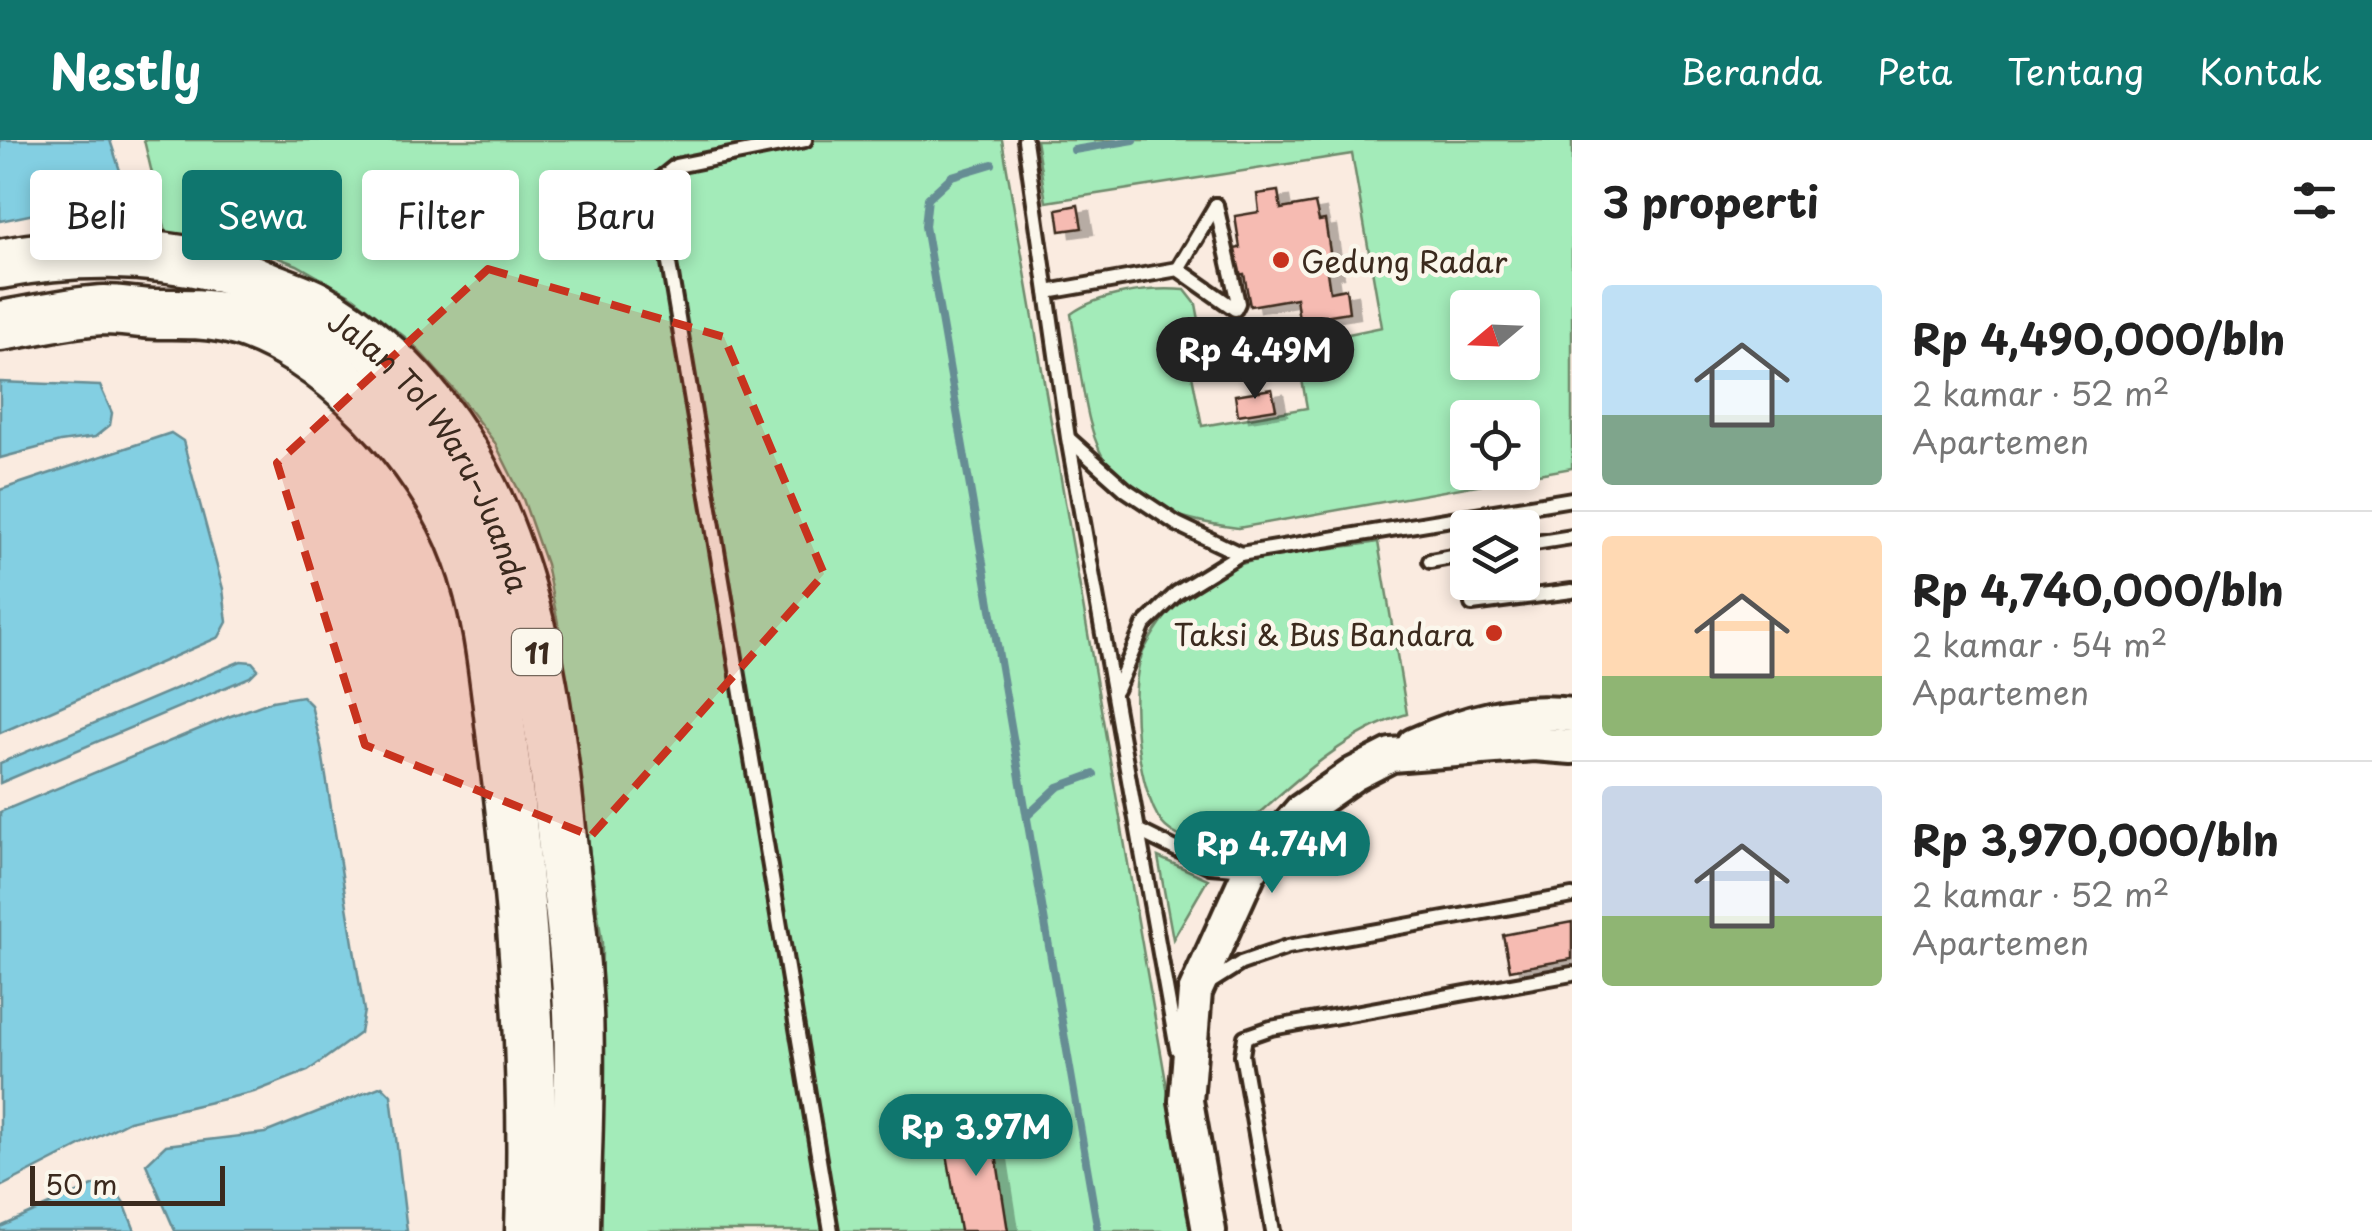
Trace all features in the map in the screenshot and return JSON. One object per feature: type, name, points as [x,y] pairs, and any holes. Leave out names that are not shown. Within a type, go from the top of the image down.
[{"type":"highway","name":"Jalan Tol Waru–Juanda","points":[[0,264],[121,252],[220,267],[314,305],[392,364],[431,404],[464,452],[487,494],[505,540],[535,639],[555,771],[578,1012],[575,1231]]},
{"type":"highway","name":"Jalan Tol Waru–Juanda","points":[[0,326],[103,310],[191,312],[229,319],[272,335],[312,359],[402,440],[429,480],[467,553],[489,640],[526,945],[533,1136],[530,1231]]},
{"type":"street","points":[[1208,1231],[1186,1101],[1195,992],[1250,870],[1301,811],[1354,774],[1391,755],[1457,725],[1535,711],[1572,715]]},
{"type":"street","points":[[1391,755],[1534,744],[1572,747]]},
{"type":"lane","points":[[805,140],[676,166],[660,178],[658,198],[831,1231]]},
{"type":"lane","points":[[1025,140],[1068,438],[1186,1101]]},
{"type":"lane","points":[[1047,292],[1178,269],[1229,307],[1237,308],[1216,205],[1178,269]]},
{"type":"lane","points":[[1068,438],[1126,490],[1177,524],[1240,554]]},
{"type":"lane","points":[[1115,692],[1144,626],[1177,593],[1240,554],[1572,499]]},
{"type":"lane","points":[[1540,542],[1572,537]]},
{"type":"lane","points":[[1430,560],[1450,557]]},
{"type":"lane","points":[[1472,604],[1572,591]]},
{"type":"lane","points":[[1139,830],[1210,866],[1250,870]]},
{"type":"lane","points":[[1195,992],[1241,964],[1288,946],[1572,896]]},
{"type":"lane","points":[[1273,1231],[1242,1055],[1246,1037],[1271,1028],[1572,974]]},
{"type":"highlighted area","points":[[488,269],[724,337],[824,574],[591,836],[365,745],[277,463]]},
{"type":"green space","points":[[144,140],[748,140],[750,150],[805,140],[1002,140],[1192,1231],[599,1231],[602,943],[559,628],[546,564],[523,499],[495,443],[410,341],[352,296],[284,260],[342,260],[342,170],[182,170],[182,238],[167,236],[162,215],[162,170],[151,170]]},
{"type":"green space","points":[[1036,140],[1572,140],[1572,468],[1540,474],[1540,400],[1450,400],[1450,490],[1238,528],[1188,518],[1150,504],[1124,486],[1105,462],[1093,434],[1071,314],[1096,301],[1126,293],[1185,290],[1196,304],[1203,341],[1186,344],[1202,426],[1307,408],[1296,345],[1382,327],[1352,154],[1046,202]]},
{"type":"green space","points":[[1378,542],[1407,714],[1366,731],[1327,756],[1222,846],[1202,845],[1172,832],[1153,808],[1146,788],[1135,714],[1138,669],[1143,652],[1161,623],[1192,588],[1241,564]]},
{"type":"green space","points":[[1158,857],[1208,879],[1173,939]]},
{"type":"water","points":[[0,140],[110,140],[120,170],[30,170],[30,215],[0,221]]},
{"type":"water","points":[[0,382],[100,386],[112,413],[110,425],[95,437],[0,458]]},
{"type":"water","points":[[171,433],[183,441],[223,589],[227,622],[219,637],[0,733],[0,490]]},
{"type":"water","points":[[241,661],[252,662],[258,669],[250,677],[0,783],[0,763]]},
{"type":"water","points":[[302,696],[311,705],[321,746],[364,1011],[360,1033],[308,1071],[254,1092],[129,1121],[0,1187],[0,812],[228,717],[272,701]]},
{"type":"water","points":[[382,1086],[391,1095],[407,1231],[175,1231],[146,1164],[166,1145],[265,1133]]},
{"type":"water","points":[[95,1185],[114,1188],[135,1231],[0,1231],[0,1227]]},
{"type":"building","name":"Gedung Radar","points":[[1278,191],[1281,209],[1315,203],[1319,221],[1325,220],[1333,271],[1327,272],[1330,292],[1346,289],[1349,312],[1299,320],[1296,298],[1250,306],[1244,274],[1232,276],[1228,250],[1240,248],[1235,216],[1259,212],[1257,194]]},
{"type":"building","points":[[1078,205],[1082,228],[1060,231],[1057,209]]},
{"type":"building","points":[[1272,389],[1276,409],[1238,415],[1235,395]]},
{"type":"building","points":[[1572,922],[1572,959],[1510,970],[1503,935]]},
{"type":"building","points":[[991,1123],[1008,1231],[960,1231],[943,1130]]},
{"type":"waterway","points":[[1074,150],[1134,140]]},
{"type":"waterway","points":[[992,164],[952,176],[928,198],[925,226],[1098,1231]]},
{"type":"waterway","points":[[1027,816],[1058,787],[1094,774]]},
{"type":"place","name":"Gedung Radar","points":[[1281,260]]},
{"type":"place","name":"Taksi & Bus Bandara","points":[[1494,633]]}]
